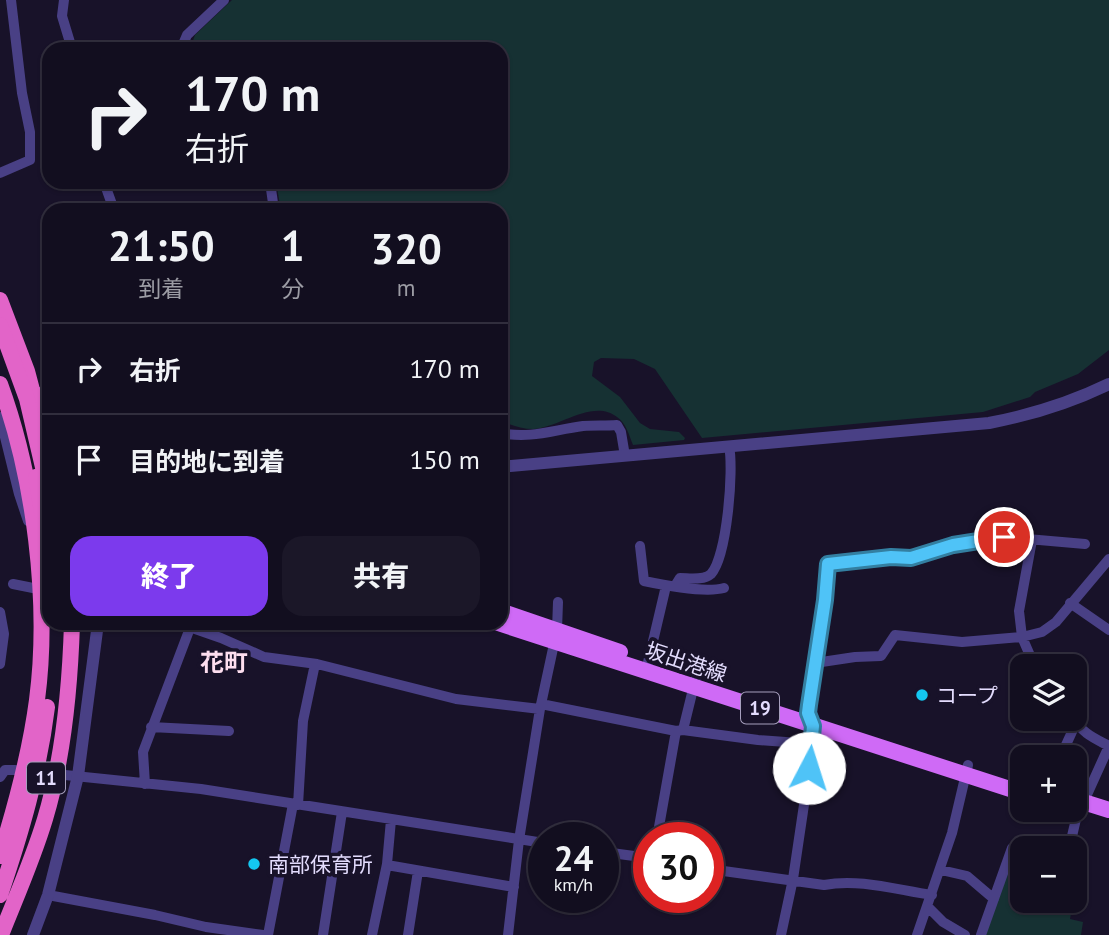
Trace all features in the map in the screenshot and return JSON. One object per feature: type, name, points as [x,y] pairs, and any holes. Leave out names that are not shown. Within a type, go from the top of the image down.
[{"type":"highway","points":[[0,300],[33,393],[42,404]]},
{"type":"highway","points":[[0,325],[27,399],[42,462]]},
{"type":"highway","points":[[0,351],[24,424],[42,507]]},
{"type":"highway","points":[[0,374],[33,393]]},
{"type":"highway","points":[[1,389],[42,407]]},
{"type":"highway","points":[[1,389],[8,444],[29,487],[42,574]]},
{"type":"highway","points":[[0,856],[34,724],[42,625]]},
{"type":"highway","name":"11","points":[[0,895],[22,828],[43,736],[49,690],[50,630]]},
{"type":"highway","name":"11","points":[[0,927],[33,831],[45,786],[54,739],[62,630]]},
{"type":"highway","name":"11","points":[[1,935],[44,821],[62,748],[68,704],[72,630]]},
{"type":"main road","name":"坂出港線","points":[[508,615],[556,636]]},
{"type":"main road","name":"坂出港線","points":[[508,625],[556,636],[695,681],[967,770],[1010,788]]},
{"type":"main road","name":"坂出港線","points":[[967,770],[1010,779]]},
{"type":"main road","points":[[1087,807],[1109,810]]},
{"type":"main road","points":[[1087,810],[1109,821]]},
{"type":"street","points":[[0,173],[30,160],[30,132],[22,93],[11,0]]},
{"type":"street","points":[[64,0],[62,16],[70,42]]},
{"type":"street","points":[[184,42],[187,35],[224,0]]},
{"type":"street","points":[[508,466],[989,423],[1047,410],[1109,384]]},
{"type":"street","points":[[0,417],[29,525]]},
{"type":"street","points":[[508,435],[519,437],[586,426],[617,425],[621,432],[625,456]]},
{"type":"street","points":[[647,666],[670,586],[680,578],[704,578],[713,571],[727,526],[731,466],[729,446]]},
{"type":"street","points":[[781,935],[793,879],[813,744],[811,719],[815,663],[828,564],[891,557],[911,558],[953,545],[1004,537],[1085,544]]},
{"type":"street","points":[[1029,654],[1022,637],[1019,611],[1031,540]]},
{"type":"street","points":[[640,546],[644,581],[670,586],[723,589]]},
{"type":"street","points":[[815,663],[881,656],[895,635],[962,642],[1022,637],[1051,628],[1109,559]]},
{"type":"street","points":[[13,584],[42,587]]},
{"type":"street","points":[[508,935],[519,840],[556,636],[558,602]]},
{"type":"street","points":[[1070,603],[1109,630]]},
{"type":"street","points":[[0,612],[5,634],[0,664]]},
{"type":"street","points":[[33,935],[48,895],[97,630]]},
{"type":"street","points":[[145,784],[143,752],[189,630]]},
{"type":"street","points":[[196,630],[264,657],[315,664],[456,699],[541,707],[758,740],[813,744]]},
{"type":"street","points":[[48,895],[206,927],[265,935],[295,804],[303,721],[315,664]]},
{"type":"street","points":[[660,822],[679,730],[695,681]]},
{"type":"street","points":[[151,727],[229,732]]},
{"type":"street","points":[[1086,731],[1109,746],[1087,789]]},
{"type":"street","points":[[0,777],[5,771],[15,770]]},
{"type":"street","points":[[917,935],[941,870],[967,770]]},
{"type":"street","points":[[72,776],[209,790],[528,841]]},
{"type":"street","points":[[323,935],[342,812]]},
{"type":"street","points":[[372,935],[387,865],[391,820]]},
{"type":"street","points":[[981,935],[1010,854]]},
{"type":"street","points":[[387,865],[514,887]]},
{"type":"street","points":[[941,870],[967,876],[994,899]]},
{"type":"street","points":[[408,935],[418,871]]},
{"type":"street","points":[[724,871],[824,885],[856,883],[932,895]]},
{"type":"street","points":[[928,907],[943,922],[965,935]]},
{"type":"green space","points":[[232,0],[1109,0],[1109,350],[1078,374],[1035,392],[1030,397],[983,412],[702,438],[655,369],[634,359],[601,358],[594,362],[592,376],[620,397],[640,423],[650,429],[679,432],[684,440],[633,445],[627,430],[617,417],[608,412],[597,411],[543,427],[521,428],[508,423],[508,203],[280,203],[277,189],[508,189],[508,42],[192,42],[195,35]]},
{"type":"green space","points":[[1010,861],[1010,913],[1071,913],[1070,919],[1083,922],[1081,935],[984,935]]},
{"type":"place","name":"コープ","points":[[922,695]]},
{"type":"place","name":"南部保育所","points":[[254,864]]},
{"type":"district","name":"花町","points":[[224,662]]},
{"type":"route","points":[[809,768],[813,726],[808,713],[828,564],[891,557],[911,558],[953,545],[1004,537]]}]
